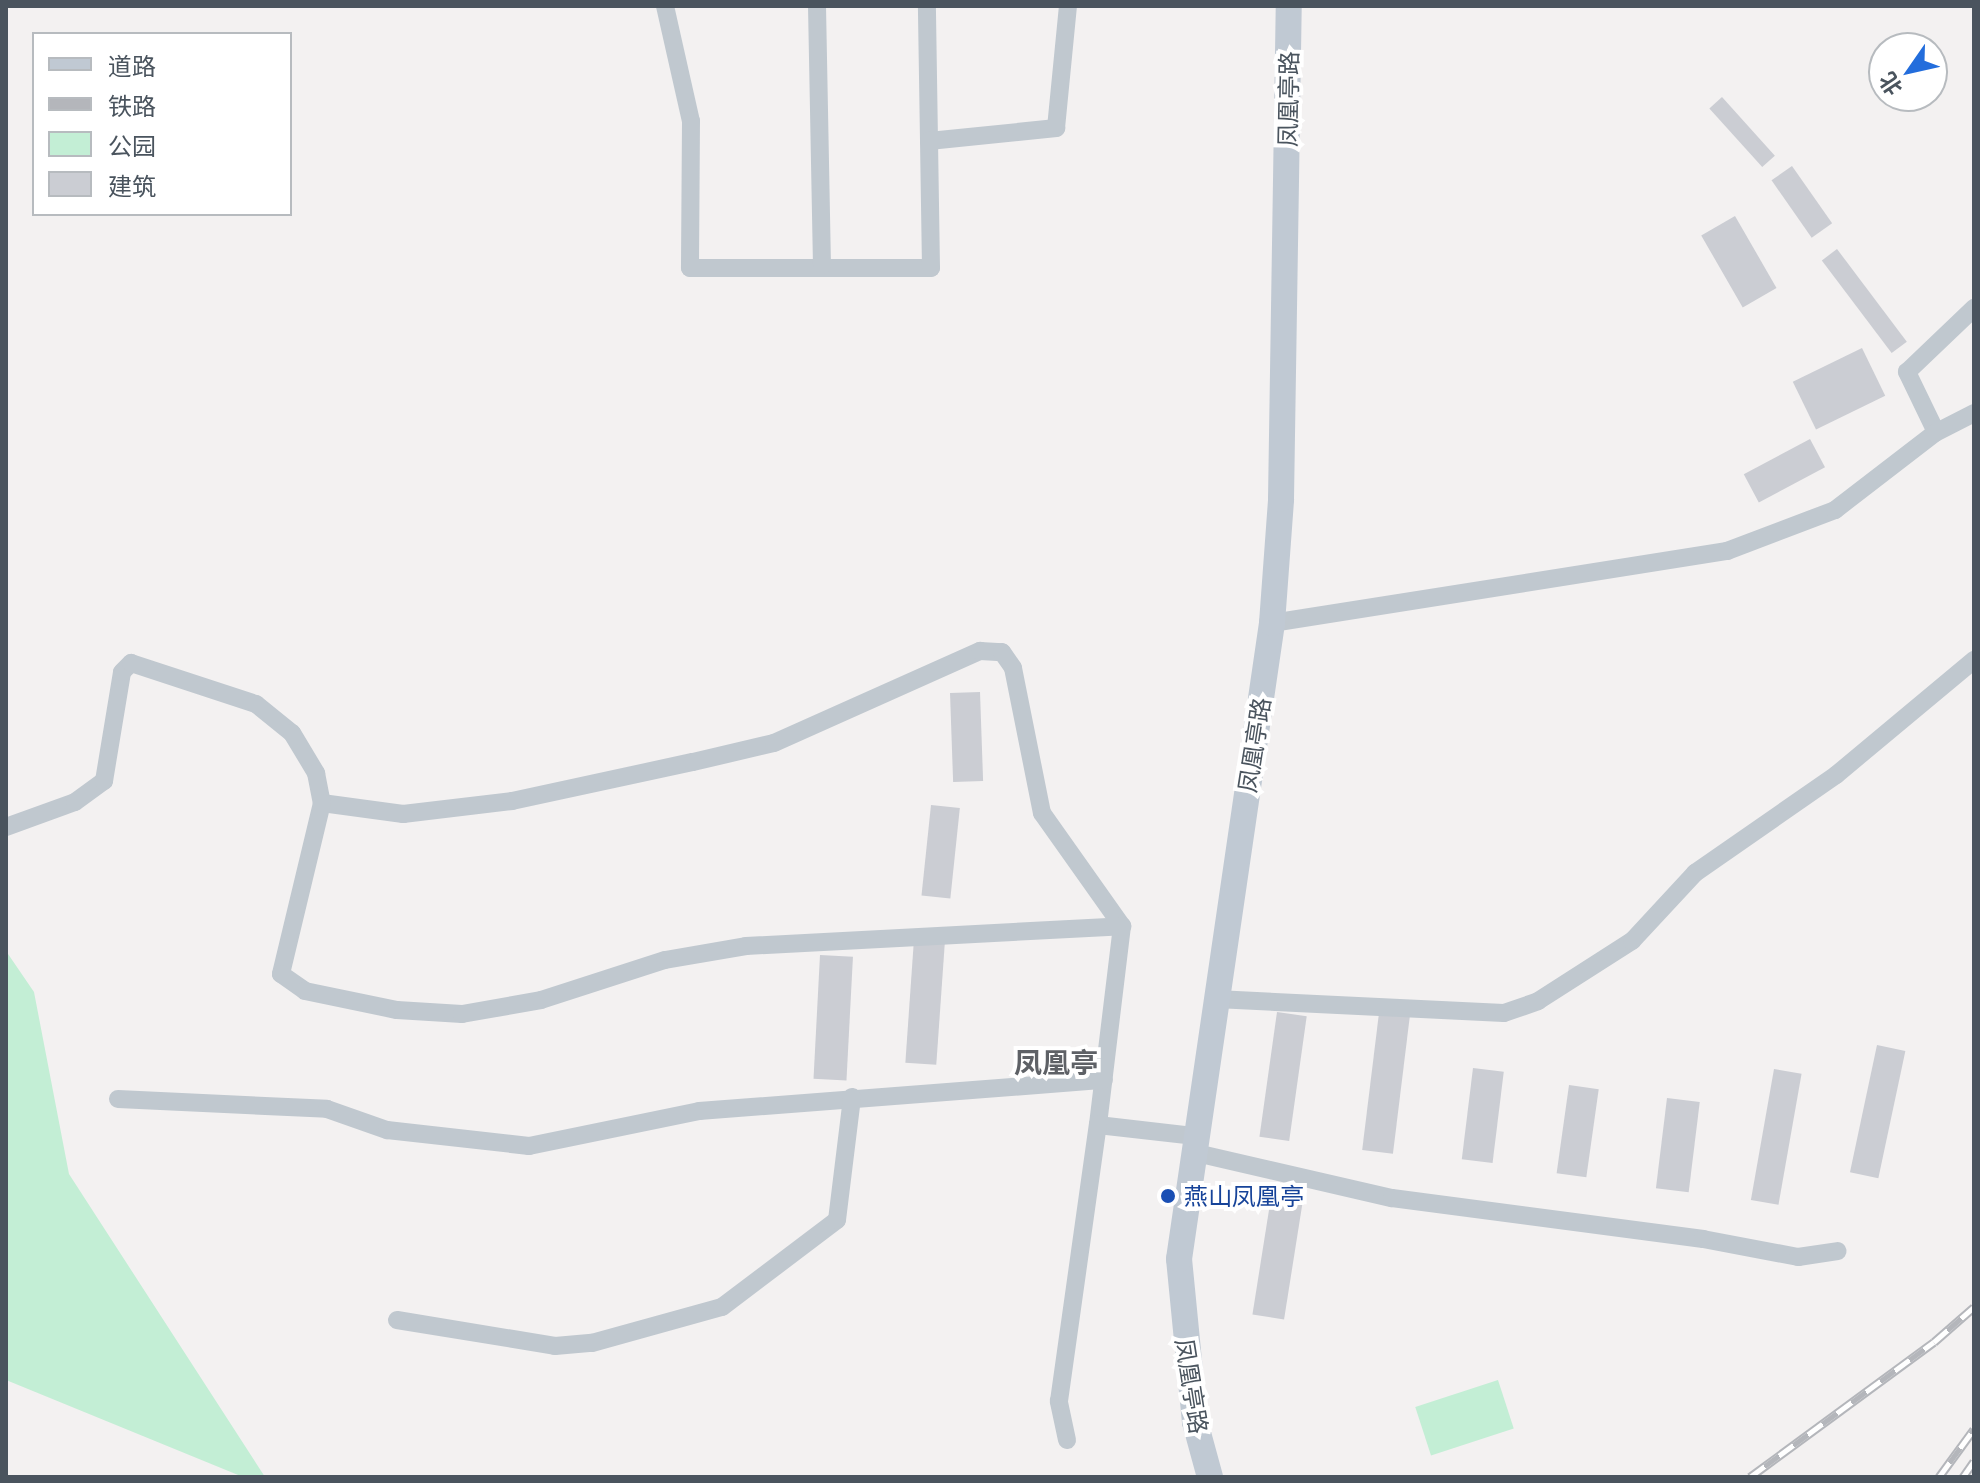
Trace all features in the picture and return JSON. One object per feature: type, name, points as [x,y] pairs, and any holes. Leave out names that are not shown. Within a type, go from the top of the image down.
[{"type":"street","points":[[665,6],[691,121],[690,268],[822,265],[931,268],[927,6]]},
{"type":"street","points":[[817,6],[822,265]]},
{"type":"street","points":[[929,141],[1056,128],[1068,6]]},
{"type":"street","name":"凤凰亭路","points":[[1210,1477],[1195,1422],[1179,1259],[1272,623],[1281,499],[1289,6]]},
{"type":"street","points":[[1936,432],[1907,372],[1974,308]]},
{"type":"street","points":[[1272,623],[1727,551],[1835,510],[1936,432],[1974,413]]},
{"type":"street","points":[[322,803],[403,814],[512,801],[693,762],[774,743],[980,651],[1002,652],[1013,668],[1042,813],[1122,926],[1104,1080],[1059,1401],[1067,1440]]},
{"type":"street","points":[[1216,999],[1504,1013],[1538,1001],[1632,941],[1695,873],[1836,775],[1974,660]]},
{"type":"street","points":[[6,827],[75,802],[104,781],[122,672],[131,663],[256,704],[274,715],[292,733],[316,773],[322,803],[281,974],[305,991],[397,1010],[462,1014],[541,1000],[665,960],[746,946],[1122,926]]},
{"type":"street","points":[[118,1099],[327,1109],[387,1130],[529,1146],[699,1111],[1104,1080]]},
{"type":"street","points":[[397,1320],[555,1346],[592,1343],[722,1307],[837,1220],[852,1097]]},
{"type":"street","points":[[1098,1125],[1194,1144],[1392,1198],[1703,1239],[1798,1257],[1838,1251]]},
{"type":"green space","points":[[6,951],[34,992],[69,1174],[265,1477],[243,1477],[6,1380]]},
{"type":"green space","points":[[1498,1380],[1514,1429],[1431,1455],[1415,1407]]},
{"type":"building","points":[[1722,97],[1775,156],[1762,167],[1709,108]]},
{"type":"building","points":[[1792,166],[1832,223],[1812,238],[1772,180]]},
{"type":"building","points":[[1735,216],[1776,288],[1743,307],[1701,236]]},
{"type":"building","points":[[1837,249],[1907,342],[1892,353],[1822,260]]},
{"type":"building","points":[[1862,348],[1885,396],[1816,429],[1793,382]]},
{"type":"building","points":[[1810,439],[1825,467],[1759,502],[1744,474]]},
{"type":"building","points":[[980,692],[983,781],[953,782],[950,693]]},
{"type":"building","points":[[931,805],[960,808],[950,899],[921,896]]},
{"type":"building","points":[[914,939],[945,941],[936,1065],[905,1063]]},
{"type":"building","points":[[820,955],[853,957],[846,1081],[814,1079]]},
{"type":"building","points":[[1277,1012],[1307,1016],[1289,1141],[1259,1137]]},
{"type":"building","points":[[1379,1013],[1410,1017],[1393,1154],[1362,1150]]},
{"type":"building","points":[[1877,1045],[1905,1051],[1878,1178],[1850,1172]]},
{"type":"building","points":[[1473,1068],[1504,1072],[1493,1163],[1462,1159]]},
{"type":"building","points":[[1774,1069],[1802,1074],[1778,1205],[1751,1200]]},
{"type":"building","points":[[1569,1085],[1599,1089],[1586,1177],[1557,1173]]},
{"type":"building","points":[[1667,1098],[1700,1102],[1689,1192],[1656,1188]]},
{"type":"building","points":[[1272,1191],[1304,1196],[1284,1319],[1252,1314]]},
{"type":"railway","points":[[1750,1477],[1934,1342],[1974,1307]]},
{"type":"railway","points":[[1939,1477],[1974,1429]]},
{"type":"railway","points":[[1963,1477],[1974,1461]]},
{"type":"place","name":"燕山凤凰亭","points":[[1168,1196]]},
{"type":"district","name":"凤凰亭","points":[[1056,1062]]}]
